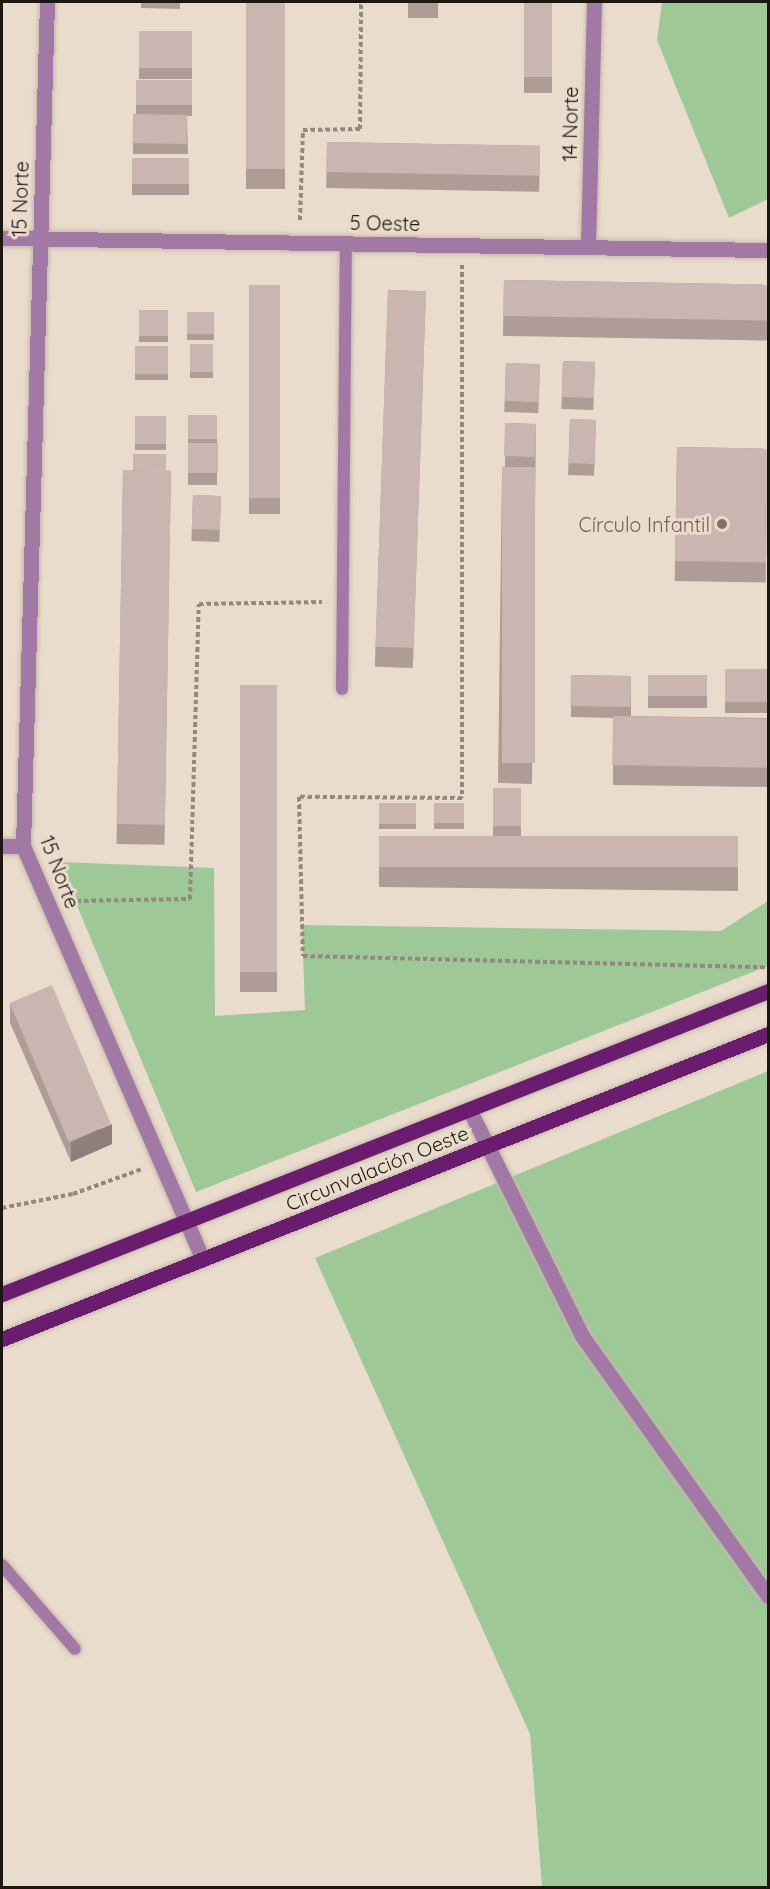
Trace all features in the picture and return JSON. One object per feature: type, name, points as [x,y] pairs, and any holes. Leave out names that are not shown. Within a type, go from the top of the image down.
[{"type":"main road","name":"Circunvalación Oeste","points":[[2,1294],[184,1220],[470,1111],[768,991]]},
{"type":"main road","name":"Circunvalación Oeste","points":[[2,1339],[768,1034]]},
{"type":"street","name":"15 Norte","points":[[47,2],[23,846],[203,1260]]},
{"type":"street","name":"14 Norte","points":[[588,247],[594,2]]},
{"type":"street","name":"5 Oeste","points":[[2,238],[768,250]]},
{"type":"street","points":[[2,846],[23,846]]},
{"type":"street","points":[[470,1111],[582,1336],[768,1596]]},
{"type":"lane","points":[[342,689],[346,243]]},
{"type":"lane","points":[[2,1564],[75,1649]]},
{"type":"path","points":[[299,242],[303,130],[360,129],[361,2]]},
{"type":"path","points":[[462,245],[462,798],[299,797],[303,956],[768,966]]},
{"type":"path","points":[[47,901],[190,899],[200,604],[343,602]]},
{"type":"path","points":[[2,1208],[73,1194],[159,1163]]},
{"type":"green space","points":[[662,2],[768,2],[768,199],[729,218],[657,40]]},
{"type":"green space","points":[[59,862],[214,868],[215,1016],[305,1010],[302,925],[721,931],[768,901],[768,966],[196,1192]]},
{"type":"green space","points":[[768,1071],[768,1887],[542,1887],[530,1734],[315,1258]]},
{"type":"building","points":[[246,2],[285,2],[285,169],[246,169]]},
{"type":"building","points":[[524,2],[552,2],[552,77],[524,77]]},
{"type":"building","points":[[139,31],[192,31],[192,68],[139,68]]},
{"type":"building","points":[[136,80],[192,80],[192,105],[136,105]]},
{"type":"building","points":[[133,114],[187,115],[186,144],[132,143]]},
{"type":"building","points":[[327,142],[540,146],[539,176],[326,172]]},
{"type":"building","points":[[132,158],[189,158],[189,184],[132,184]]},
{"type":"building","points":[[504,280],[768,285],[767,321],[503,316]]},
{"type":"building","points":[[249,285],[280,285],[280,498],[249,498]]},
{"type":"building","points":[[388,290],[426,291],[414,648],[376,647]]},
{"type":"building","points":[[139,310],[168,310],[168,336],[139,336]]},
{"type":"building","points":[[187,312],[214,312],[214,334],[187,334]]},
{"type":"building","points":[[190,344],[213,344],[213,372],[190,372]]},
{"type":"building","points":[[135,346],[168,346],[168,374],[135,374]]},
{"type":"building","points":[[563,361],[595,362],[594,398],[562,397]]},
{"type":"building","points":[[506,363],[540,364],[539,402],[505,401]]},
{"type":"building","points":[[188,415],[217,415],[217,439],[188,439]]},
{"type":"building","points":[[135,416],[166,416],[166,444],[135,444]]},
{"type":"building","points":[[570,419],[596,420],[594,464],[568,463]]},
{"type":"building","points":[[505,423],[536,424],[535,457],[504,456]]},
{"type":"building","points":[[188,443],[218,443],[218,473],[188,473]]},
{"type":"building","name":"Círculo Infantil","points":[[677,447],[768,449],[766,563],[675,561]]},
{"type":"building","points":[[133,454],[166,454],[166,470],[133,470]]},
{"type":"building","points":[[502,467],[535,467],[535,763],[502,763]]},
{"type":"building","points":[[123,470],[171,471],[165,825],[117,824]]},
{"type":"building","points":[[193,495],[221,496],[220,530],[192,529]]},
{"type":"building","points":[[725,669],[768,669],[768,702],[725,702]]},
{"type":"building","points":[[571,675],[631,676],[630,707],[570,706]]},
{"type":"building","points":[[648,675],[707,675],[707,696],[648,696]]},
{"type":"building","points":[[240,685],[277,685],[277,972],[240,972]]},
{"type":"building","points":[[613,716],[768,719],[767,768],[612,765]]},
{"type":"building","points":[[493,788],[521,788],[521,826],[493,826]]},
{"type":"building","points":[[379,803],[416,803],[416,824],[379,824]]},
{"type":"building","points":[[434,803],[464,803],[464,823],[434,823]]},
{"type":"building","points":[[379,836],[738,836],[738,867],[379,867]]},
{"type":"building","points":[[52,985],[111,1124],[69,1142],[10,1003]]},
{"type":"place","name":"Círculo Infantil","points":[[722,524]]}]
